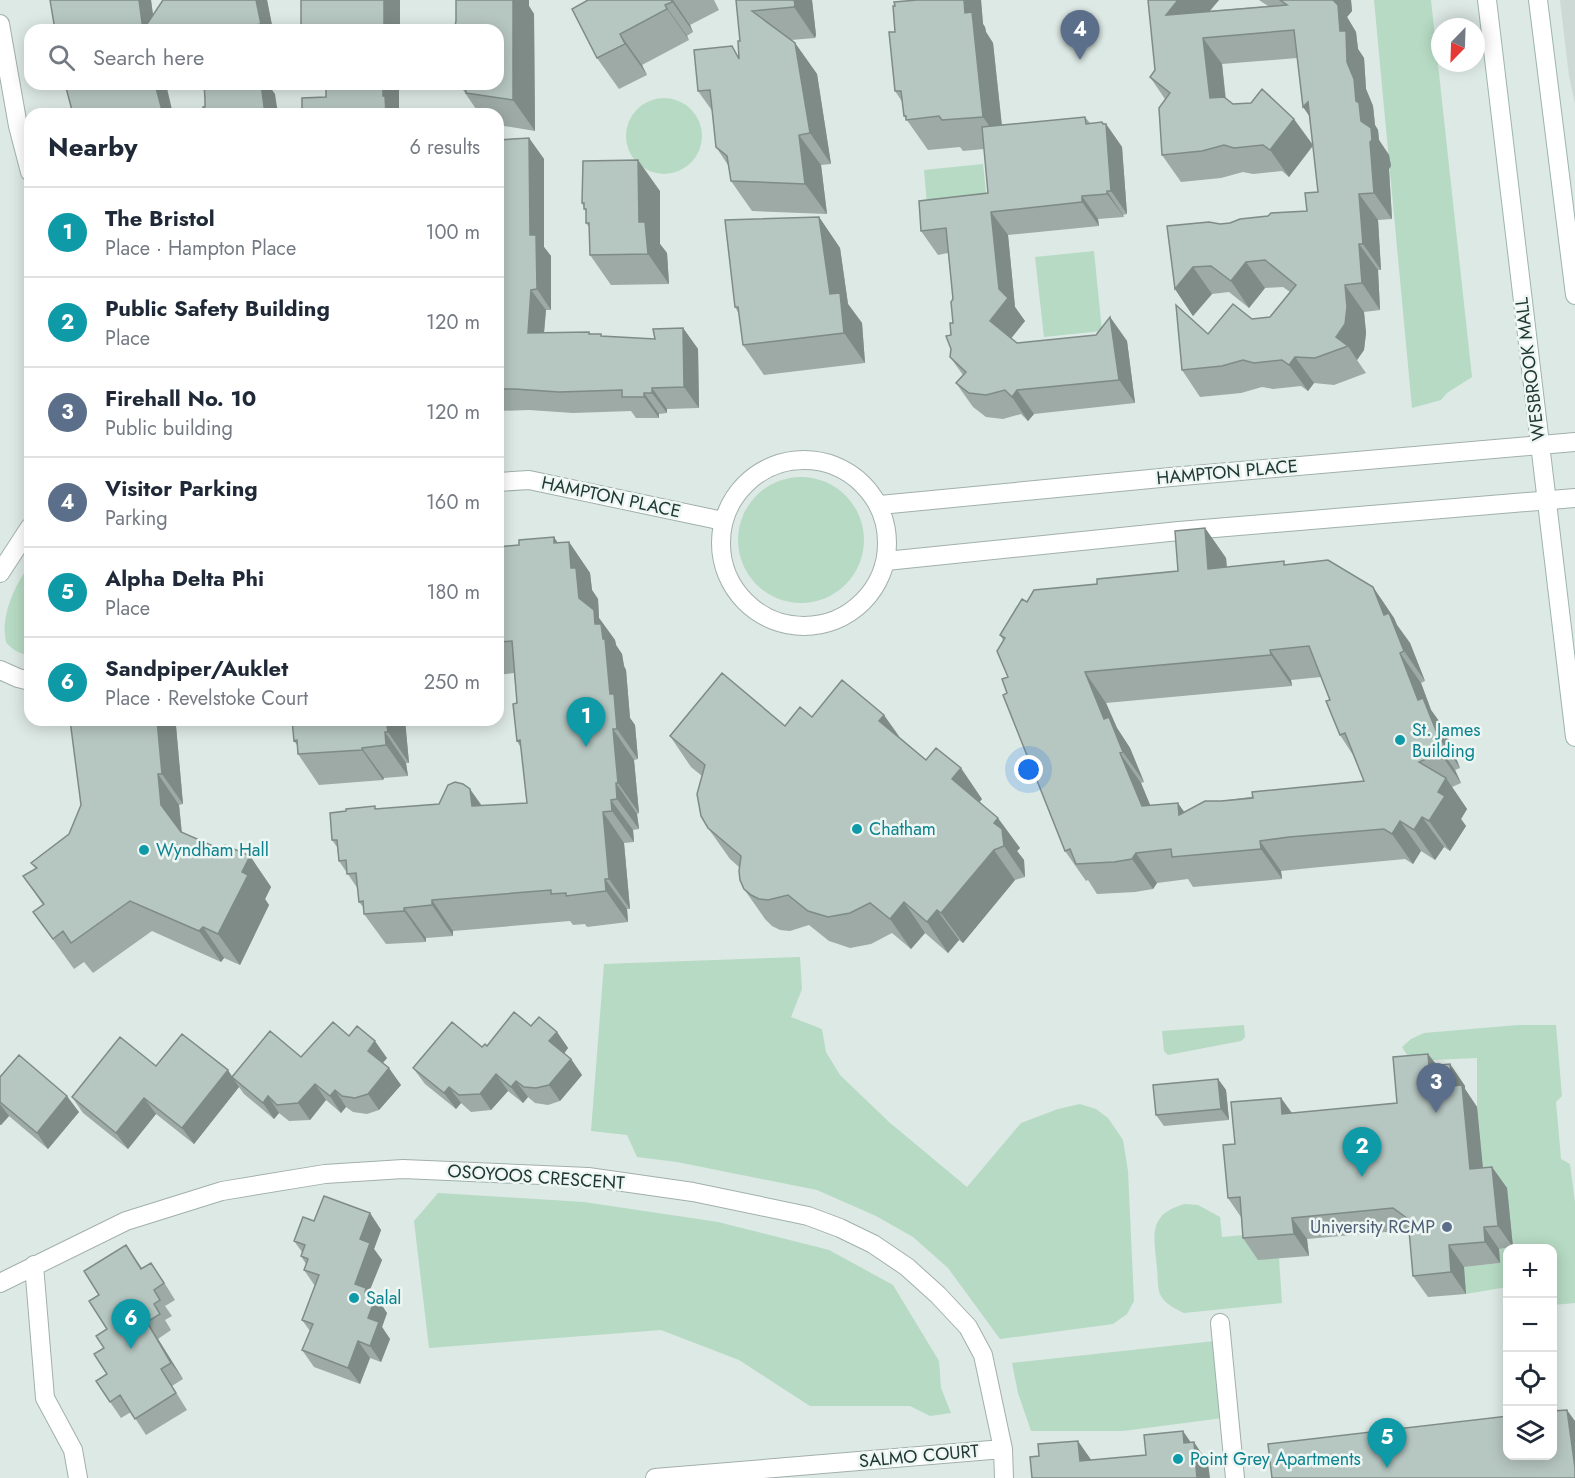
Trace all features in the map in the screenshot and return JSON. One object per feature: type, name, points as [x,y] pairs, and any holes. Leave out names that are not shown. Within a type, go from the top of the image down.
[{"type":"street","name":"WESBROOK MALL","points":[[1487,0],[1545,501],[1575,737]]},
{"type":"street","points":[[1538,0],[1575,295]]},
{"type":"street","points":[[0,24],[8,74],[24,145]]},
{"type":"street","name":"HAMPTON PLACE","points":[[880,505],[1575,442]]},
{"type":"street","points":[[790,460],[817,460],[843,468],[864,484],[880,505],[888,533],[886,561],[877,584],[861,604],[840,618],[821,625],[801,626],[782,623],[758,612],[738,595],[725,573],[720,547],[723,521],[732,500],[746,481],[765,468],[790,460]]},
{"type":"street","name":"HAMPTON PLACE","points":[[504,482],[529,480],[723,521]]},
{"type":"street","points":[[886,561],[1179,531],[1575,498]]},
{"type":"street","points":[[0,573],[24,536]]},
{"type":"street","points":[[0,670],[24,680]]},
{"type":"street","name":"OSOYOOS CRESCENT","points":[[0,1283],[126,1221],[222,1191],[325,1174],[403,1169],[588,1177],[693,1192],[808,1216],[840,1228],[873,1244],[907,1267],[938,1295],[968,1327],[983,1355],[1002,1449],[1004,1478]]},
{"type":"street","points":[[34,1265],[45,1398],[73,1450],[78,1478]]},
{"type":"street","points":[[1220,1323],[1235,1478]]},
{"type":"street","name":"SALMO COURT","points":[[655,1478],[1002,1449]]},
{"type":"shaded area","points":[[1560,0],[1575,0],[1575,104],[1569,76]]},
{"type":"green space","points":[[1374,0],[1431,0],[1433,18],[1431,18],[1431,72],[1439,72],[1472,377],[1447,393],[1441,400],[1412,408]]},
{"type":"green space","points":[[664,98],[679,101],[691,109],[699,121],[702,136],[699,151],[691,163],[679,171],[664,174],[649,171],[637,163],[629,151],[626,136],[629,121],[637,109],[649,101]]},
{"type":"green space","points":[[983,164],[988,211],[928,216],[924,170]]},
{"type":"green space","points":[[1094,251],[1102,331],[1044,337],[1035,257]]},
{"type":"green space","points":[[801,477],[825,482],[845,496],[859,516],[864,540],[859,564],[845,584],[825,598],[801,603],[777,598],[757,584],[743,564],[738,540],[743,516],[757,496],[777,482]]},
{"type":"green space","points":[[24,573],[24,654],[6,642],[5,632],[7,611]]},
{"type":"green space","points":[[800,957],[802,989],[791,1017],[822,1029],[826,1052],[840,1075],[889,1122],[967,1187],[1021,1123],[1058,1109],[1080,1104],[1096,1109],[1108,1118],[1123,1140],[1128,1171],[1134,1301],[1127,1314],[1113,1324],[1000,1339],[948,1268],[913,1237],[876,1216],[817,1190],[677,1162],[637,1157],[627,1135],[591,1131],[604,964]]},
{"type":"green space","points":[[1244,1025],[1245,1037],[1241,1041],[1168,1055],[1164,1051],[1162,1031]]},
{"type":"green space","points":[[1518,1025],[1556,1025],[1562,1096],[1556,1102],[1561,1159],[1570,1164],[1575,1202],[1575,1303],[1557,1305],[1557,1244],[1512,1244],[1485,1190],[1477,1107],[1477,1058],[1411,1061],[1402,1047],[1411,1039],[1424,1033]]},
{"type":"green space","points":[[438,1193],[584,1202],[718,1222],[829,1250],[893,1285],[939,1361],[941,1388],[951,1413],[930,1416],[910,1406],[810,1406],[739,1360],[661,1330],[429,1348],[414,1221]]},
{"type":"green space","points":[[1185,1204],[1198,1205],[1220,1217],[1222,1237],[1256,1234],[1279,1258],[1282,1303],[1184,1313],[1163,1299],[1158,1287],[1156,1228],[1164,1214]]},
{"type":"green space","points":[[1503,1248],[1503,1288],[1466,1294],[1464,1267],[1500,1263],[1499,1249]]},
{"type":"green space","points":[[1215,1341],[1223,1418],[1123,1431],[1031,1431],[1018,1393],[1012,1363]]},
{"type":"building","points":[[50,0],[139,0],[142,24],[54,24]]},
{"type":"building","points":[[163,0],[256,0],[261,24],[147,24]]},
{"type":"building","points":[[301,0],[384,0],[384,24],[301,24]]},
{"type":"building","points":[[456,0],[513,0],[513,100],[466,93],[466,90],[504,90],[504,24],[455,24]]},
{"type":"building","points":[[588,0],[671,0],[672,2],[665,5],[667,9],[620,34],[625,44],[597,58],[572,9]]},
{"type":"building","points":[[736,0],[794,0],[794,7],[752,11],[795,43],[810,133],[799,135],[805,184],[731,181],[727,156],[716,147],[710,90],[698,91],[694,50],[732,46],[739,59],[738,41],[740,41]]},
{"type":"building","points":[[964,0],[965,13],[972,12],[983,117],[942,120],[939,116],[906,120],[901,91],[895,91],[889,32],[895,32],[894,2]]},
{"type":"building","points":[[1148,0],[1178,0],[1166,15],[1287,5],[1280,0],[1333,0],[1338,5],[1340,31],[1346,31],[1347,62],[1354,79],[1361,121],[1371,128],[1374,193],[1359,194],[1363,244],[1359,244],[1362,283],[1345,285],[1347,307],[1345,324],[1336,337],[1348,346],[1315,358],[1295,357],[1289,365],[1282,360],[1254,363],[1243,360],[1222,366],[1182,370],[1176,305],[1208,334],[1233,304],[1252,319],[1270,317],[1296,285],[1265,260],[1246,262],[1231,281],[1211,266],[1193,267],[1175,289],[1167,226],[1209,222],[1230,223],[1240,219],[1268,216],[1271,213],[1307,211],[1305,193],[1318,192],[1308,102],[1303,107],[1294,30],[1203,38],[1210,98],[1224,97],[1233,104],[1251,103],[1262,89],[1294,119],[1270,150],[1263,145],[1234,148],[1224,145],[1202,151],[1162,155],[1159,108],[1170,93],[1150,77],[1155,70]]},
{"type":"building","points":[[67,90],[157,90],[161,108],[71,108]]},
{"type":"building","points":[[204,90],[262,90],[264,108],[203,108]]},
{"type":"building","points":[[326,90],[383,90],[386,108],[302,108],[302,98],[326,97]]},
{"type":"building","points":[[1085,117],[1086,124],[1102,122],[1106,124],[1111,191],[1107,191],[1107,194],[1082,196],[1082,202],[991,212],[999,289],[1008,298],[990,321],[1017,343],[1096,335],[1110,317],[1119,380],[1017,390],[1012,397],[1005,390],[986,395],[969,393],[956,383],[966,372],[950,357],[951,349],[946,336],[951,335],[950,323],[953,323],[951,302],[953,299],[946,228],[921,231],[919,201],[988,193],[982,127]]},
{"type":"building","points":[[529,138],[530,235],[536,235],[537,289],[531,290],[528,333],[589,332],[589,334],[601,334],[601,336],[655,339],[653,329],[683,328],[684,387],[652,388],[652,393],[644,393],[644,397],[622,397],[622,390],[559,392],[504,389],[504,140]]},
{"type":"building","points":[[638,160],[639,222],[645,222],[648,254],[590,255],[589,223],[586,223],[586,209],[582,203],[583,161]]},
{"type":"building","points":[[819,217],[830,294],[840,293],[844,333],[743,345],[738,307],[735,307],[725,220]]},
{"type":"building","name":"St. James Building","points":[[1205,528],[1208,569],[1284,561],[1284,565],[1328,560],[1373,587],[1384,615],[1389,613],[1404,651],[1400,653],[1418,700],[1423,698],[1439,738],[1434,740],[1440,753],[1419,762],[1446,778],[1438,792],[1445,796],[1429,821],[1422,817],[1414,830],[1400,821],[1392,834],[1384,829],[1289,837],[1260,841],[1261,849],[1172,857],[1171,849],[1136,853],[1132,859],[1114,862],[1076,864],[1070,849],[1065,851],[1003,695],[1007,693],[1002,679],[1008,677],[997,651],[1005,638],[1000,635],[1022,599],[1027,602],[1034,590],[1097,584],[1097,579],[1178,571],[1175,531]],"holes":[[[1309,646],[1330,700],[1326,701],[1340,735],[1345,733],[1364,781],[1252,792],[1253,798],[1205,801],[1179,815],[1178,803],[1142,806],[1120,753],[1123,752],[1109,717],[1104,719],[1085,672],[1271,655],[1270,650]]]},
{"type":"building","points":[[554,537],[554,543],[569,542],[571,568],[576,568],[579,598],[594,610],[595,624],[601,624],[603,639],[605,639],[610,694],[614,694],[617,729],[613,729],[618,783],[616,783],[617,799],[611,800],[612,811],[603,812],[609,879],[605,879],[606,891],[566,896],[566,893],[551,894],[551,890],[432,900],[432,905],[404,908],[404,911],[364,914],[363,901],[359,902],[356,873],[347,874],[346,860],[339,861],[337,840],[332,840],[330,813],[375,806],[375,809],[439,804],[448,785],[455,782],[470,789],[472,806],[527,803],[520,740],[517,741],[513,704],[517,703],[512,641],[504,642],[504,546],[519,545],[519,540]]},
{"type":"building","name":"Chatham","points":[[722,673],[785,726],[800,707],[812,717],[842,680],[884,715],[879,721],[926,760],[936,748],[961,768],[952,779],[998,818],[994,823],[1002,829],[1004,846],[994,850],[941,913],[937,910],[927,922],[904,902],[890,919],[870,903],[850,913],[828,917],[808,911],[788,895],[768,900],[751,895],[744,889],[740,880],[741,856],[708,828],[701,816],[697,794],[705,765],[670,736]]},
{"type":"building","name":"Wyndham Hall","points":[[71,726],[158,726],[162,774],[158,774],[161,805],[181,832],[222,850],[225,845],[250,856],[242,872],[248,875],[218,934],[203,927],[199,931],[130,901],[71,943],[63,931],[53,939],[33,912],[44,904],[23,876],[37,868],[31,863],[69,834],[81,805]]},
{"type":"building","points":[[293,726],[387,726],[388,732],[385,732],[386,745],[362,748],[362,750],[298,754],[297,740],[294,741]]},
{"type":"building","points":[[514,1012],[531,1026],[539,1017],[557,1032],[549,1041],[571,1059],[549,1085],[536,1088],[524,1087],[516,1081],[511,1087],[496,1074],[480,1094],[459,1095],[449,1087],[444,1093],[413,1068],[452,1022],[482,1047],[485,1044],[487,1046]]},
{"type":"building","points":[[333,1022],[349,1036],[357,1026],[375,1041],[368,1051],[389,1068],[368,1094],[355,1098],[342,1096],[335,1090],[330,1096],[315,1084],[298,1103],[277,1105],[268,1096],[263,1103],[232,1077],[270,1031],[301,1057]]},
{"type":"building","points":[[182,1034],[228,1070],[182,1128],[144,1098],[116,1133],[72,1097],[120,1037],[156,1066]]},
{"type":"building","points":[[1428,1054],[1429,1066],[1450,1064],[1452,1086],[1462,1085],[1470,1169],[1492,1167],[1498,1226],[1484,1227],[1485,1242],[1449,1245],[1451,1272],[1413,1276],[1408,1219],[1393,1208],[1292,1218],[1294,1234],[1243,1238],[1240,1197],[1228,1198],[1223,1145],[1235,1144],[1231,1102],[1281,1098],[1282,1114],[1397,1103],[1393,1057]]},
{"type":"building","points":[[19,1055],[67,1096],[37,1133],[0,1102],[0,1077]]},
{"type":"building","points":[[1218,1079],[1221,1109],[1156,1115],[1153,1085]]},
{"type":"building","name":"Salal","points":[[324,1196],[370,1213],[360,1239],[370,1243],[355,1284],[366,1288],[365,1292],[376,1296],[368,1318],[379,1322],[370,1346],[358,1341],[348,1368],[302,1350],[313,1324],[302,1320],[319,1275],[304,1270],[308,1259],[301,1256],[305,1245],[294,1241],[303,1217],[314,1221]]},
{"type":"building","points":[[126,1245],[141,1269],[151,1263],[164,1283],[154,1290],[160,1300],[154,1304],[160,1314],[147,1322],[171,1363],[161,1369],[176,1393],[135,1419],[120,1395],[110,1402],[96,1381],[107,1374],[94,1354],[104,1348],[96,1336],[107,1329],[89,1301],[99,1295],[84,1271]]},
{"type":"building","points":[[1567,1410],[1575,1478],[1272,1478],[1268,1444],[1503,1417],[1503,1460],[1557,1460],[1557,1411]]},
{"type":"building","points":[[1183,1431],[1184,1443],[1194,1442],[1197,1478],[1032,1478],[1030,1457],[1039,1456],[1038,1444],[1078,1441],[1080,1461],[1146,1455],[1144,1435]]},
{"type":"place","name":"Visitor Parking","points":[[1080,60]]},
{"type":"place","name":"St. James Building","points":[[1400,740]]},
{"type":"place","name":"The Bristol","points":[[586,747]]},
{"type":"place","name":"Chatham","points":[[857,829]]},
{"type":"place","name":"Wyndham Hall","points":[[144,850]]},
{"type":"place","name":"Firehall No. 10","points":[[1436,1113]]},
{"type":"place","name":"Public Safety Building","points":[[1362,1177]]},
{"type":"place","name":"University RCMP","points":[[1447,1227]]},
{"type":"place","name":"Salal","points":[[354,1298]]},
{"type":"place","name":"Sandpiper/Auklet","points":[[131,1349]]},
{"type":"place","name":"Point Grey Apartments","points":[[1178,1459]]},
{"type":"place","name":"Alpha Delta Phi","points":[[1387,1468]]}]
